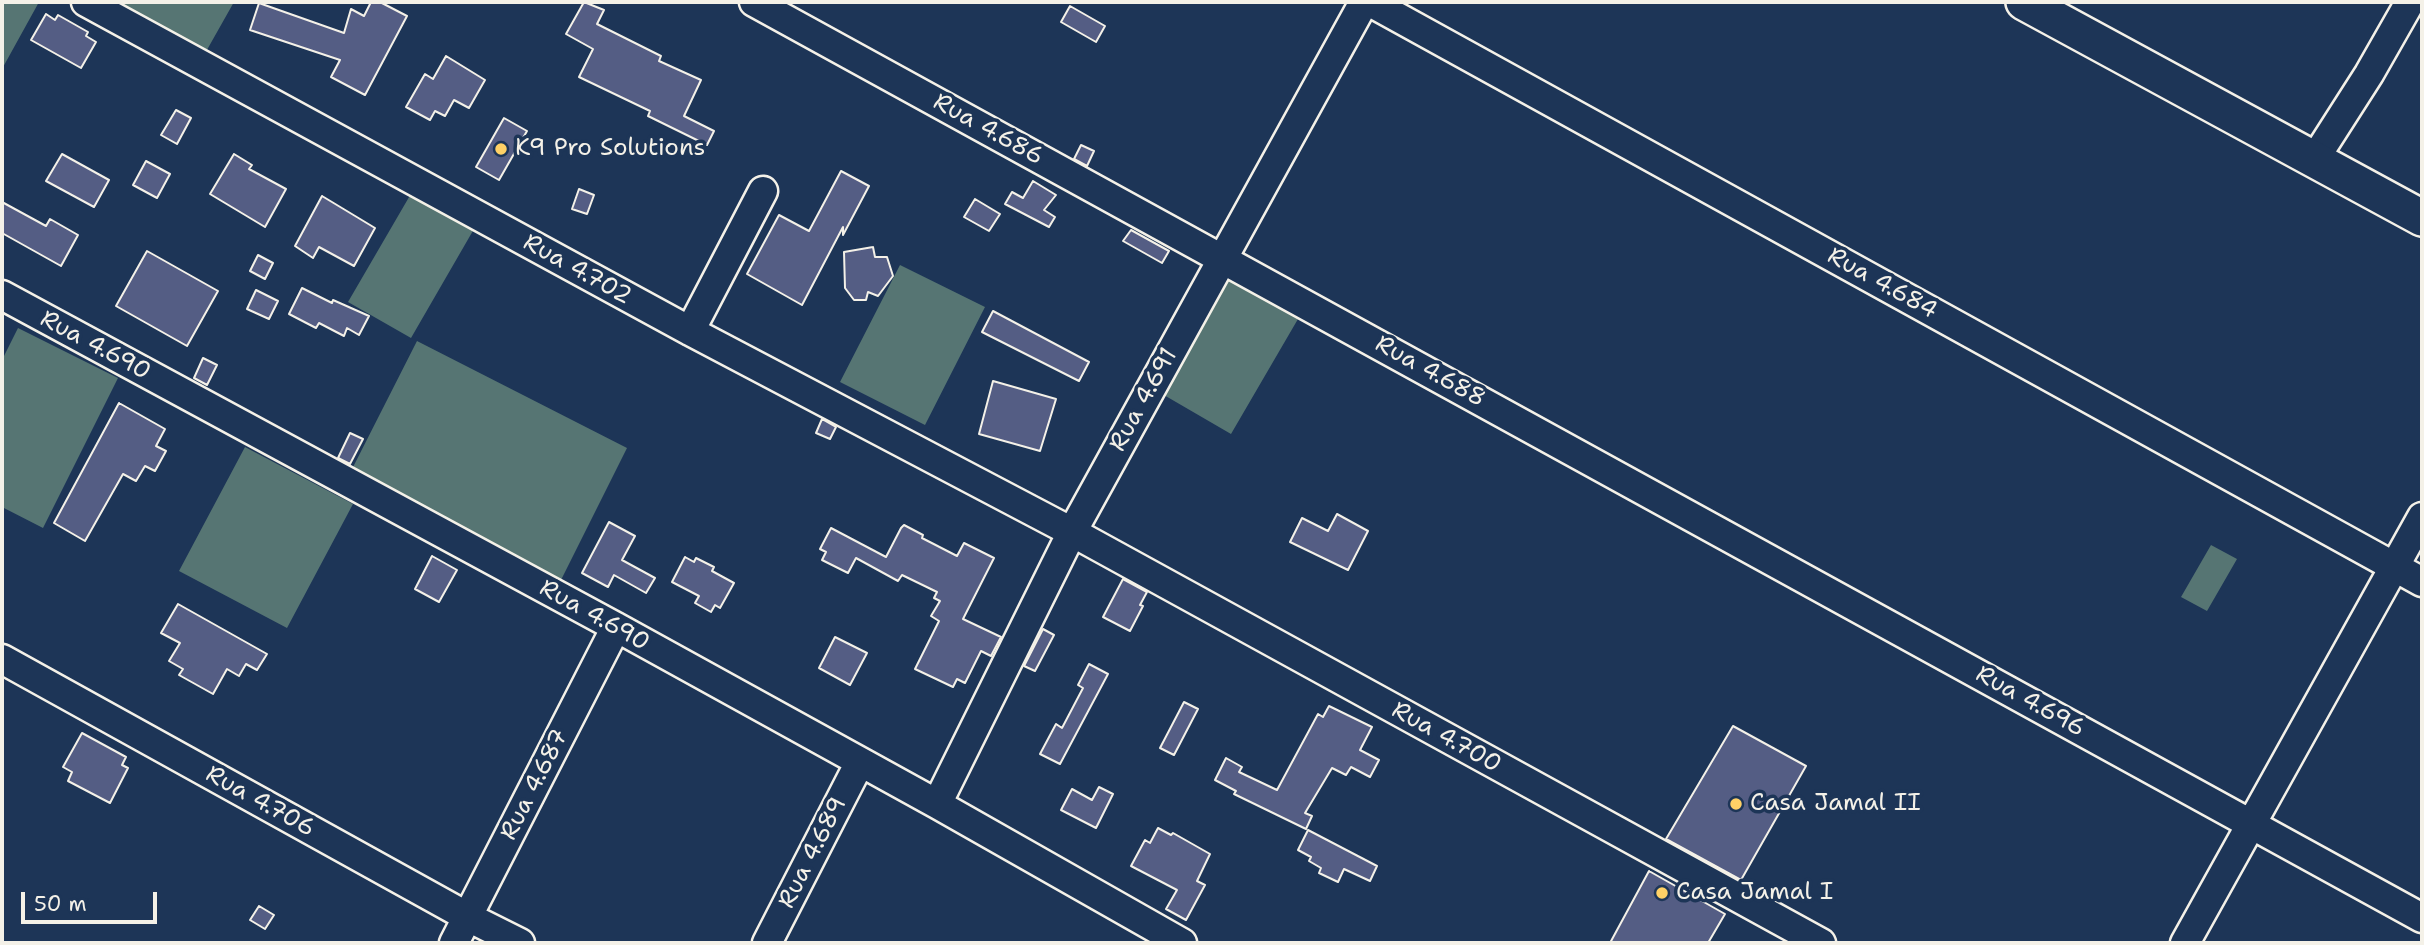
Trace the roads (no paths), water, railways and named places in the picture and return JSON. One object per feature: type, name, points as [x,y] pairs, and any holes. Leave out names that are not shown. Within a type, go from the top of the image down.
[{"type":"main road","points":[[2024,2],[2422,218]]},
{"type":"street","name":"Rua 4.702","points":[[86,2],[690,331],[1072,532]]},
{"type":"street","name":"Rua 4.686","points":[[754,2],[1221,258]]},
{"type":"street","name":"Rua 4.691","points":[[937,804],[1072,532],[1364,2]]},
{"type":"street","name":"Rua 4.684","points":[[1370,2],[2422,582]]},
{"type":"street","points":[[2314,160],[2369,74],[2410,2]]},
{"type":"street","points":[[690,331],[764,191]]},
{"type":"street","name":"Rua 4.688","points":[[1221,258],[1639,486]]},
{"type":"street","name":"Rua 4.690","points":[[2,295],[615,627],[937,804],[1182,943]]},
{"type":"street","name":"Rua 4.696","points":[[1639,486],[2422,918]]},
{"type":"street","points":[[2185,943],[2422,517]]},
{"type":"street","name":"Rua 4.700","points":[[1072,532],[1821,943]]},
{"type":"street","name":"Rua 4.687","points":[[454,943],[615,627]]},
{"type":"street","name":"Rua 4.706","points":[[2,659],[468,917],[520,943]]},
{"type":"street","name":"Rua 4.689","points":[[767,943],[860,762]]},
{"type":"place","name":"K9 Pro Solutions","points":[[501,149]]},
{"type":"place","name":"Casa Jamal II","points":[[1736,804]]},
{"type":"place","name":"Casa Jamal I","points":[[1662,893]]}]
